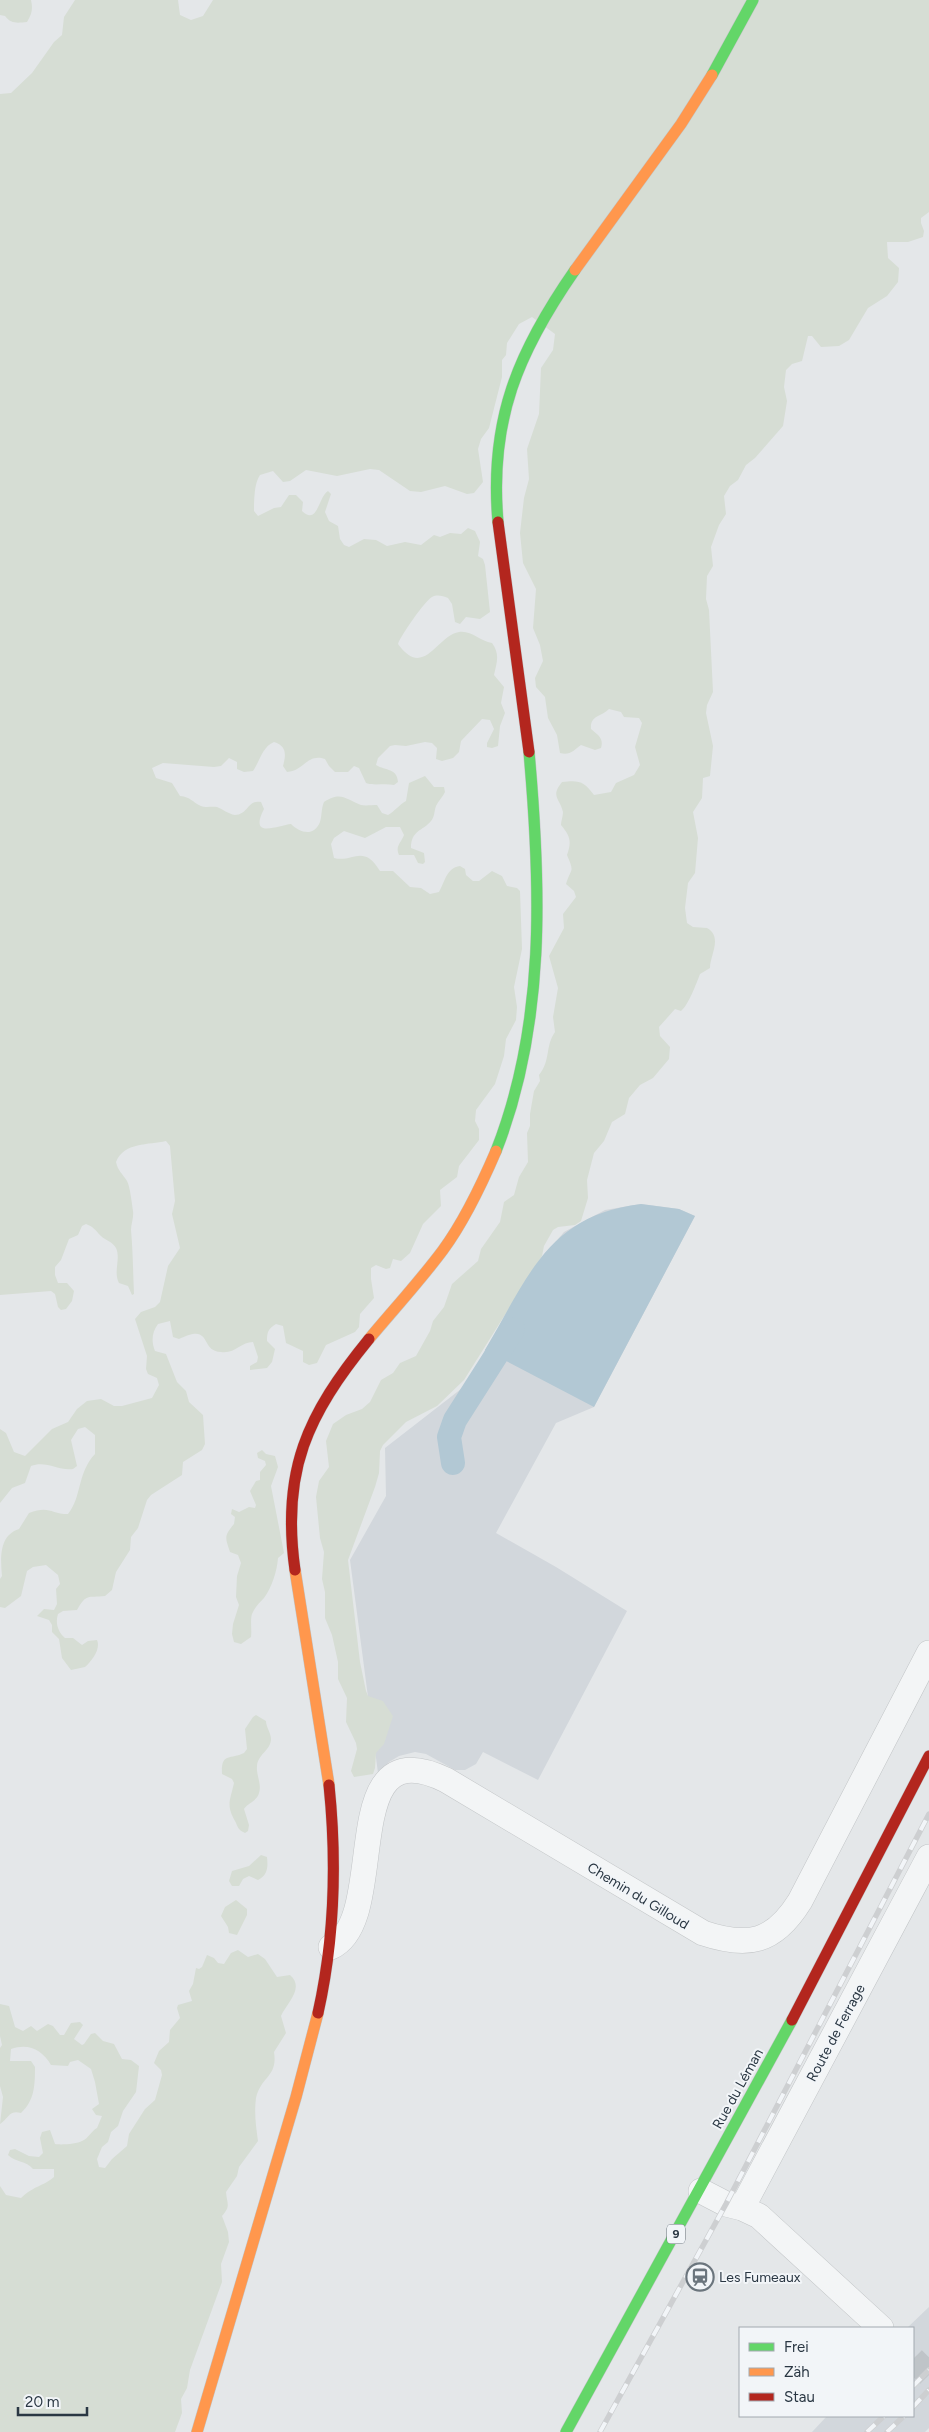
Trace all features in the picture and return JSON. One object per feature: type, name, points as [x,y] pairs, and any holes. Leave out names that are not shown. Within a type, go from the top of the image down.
[{"type":"street","points":[[197,2432],[316,2029],[331,1947],[334,1908],[333,1828],[326,1756],[291,1535],[291,1498],[295,1468],[313,1421],[335,1382],[352,1359],[428,1270],[467,1212],[489,1165],[509,1115],[523,1066],[532,1015],[537,937],[532,798],[522,698],[500,552],[498,459],[504,411],[530,340],[563,288],[702,92],[753,0]]},
{"type":"street","name":"Chemin du Gilloud","points":[[331,1947],[341,1941],[351,1927],[362,1880],[373,1810],[382,1786],[390,1777],[409,1771],[426,1772],[446,1780],[702,1933],[736,1942],[748,1941],[773,1932],[792,1915],[800,1901],[929,1653]]},
{"type":"street","name":"Rue du Léman","points":[[566,2432],[701,2191],[857,1901],[929,1756]]},
{"type":"street","name":"Route de Ferrage","points":[[742,2208],[929,1857]]},
{"type":"street","points":[[701,2191],[726,2204],[742,2208],[759,2216],[880,2327]]},
{"type":"shaded area","points":[[0,0],[31,0],[32,11],[27,22],[14,22],[0,15]]},
{"type":"shaded area","points":[[75,0],[178,0],[180,15],[191,20],[203,16],[213,0],[929,0],[929,212],[921,218],[924,231],[923,237],[908,242],[887,242],[888,258],[899,268],[898,282],[887,296],[868,308],[849,340],[839,346],[821,347],[812,336],[808,336],[802,361],[792,364],[786,370],[784,387],[787,401],[783,426],[755,458],[746,465],[738,480],[730,486],[724,496],[726,514],[719,525],[711,547],[713,566],[707,576],[706,599],[709,610],[713,692],[707,705],[706,713],[713,746],[710,776],[703,778],[702,798],[693,812],[698,838],[695,873],[688,883],[685,908],[687,923],[693,927],[707,928],[714,936],[715,941],[710,968],[700,974],[684,1008],[681,1011],[675,1009],[659,1027],[660,1036],[670,1047],[669,1059],[653,1078],[640,1085],[629,1098],[625,1114],[612,1122],[604,1141],[594,1153],[587,1180],[588,1198],[581,1221],[575,1225],[558,1227],[553,1230],[544,1246],[542,1256],[464,1380],[437,1406],[406,1422],[383,1445],[380,1451],[379,1473],[375,1487],[348,1560],[360,1662],[366,1691],[368,1696],[383,1701],[393,1716],[384,1744],[376,1753],[373,1774],[354,1777],[351,1771],[357,1749],[356,1743],[346,1722],[347,1698],[338,1679],[338,1662],[332,1635],[325,1618],[325,1592],[322,1579],[324,1552],[320,1538],[316,1497],[319,1481],[329,1467],[326,1441],[333,1424],[346,1415],[362,1409],[370,1402],[381,1380],[393,1373],[400,1363],[416,1356],[430,1331],[433,1321],[444,1307],[452,1284],[478,1261],[481,1249],[500,1222],[504,1202],[514,1195],[519,1177],[528,1162],[527,1133],[530,1126],[534,1091],[540,1081],[539,1075],[545,1064],[555,1032],[553,1017],[558,988],[549,956],[564,928],[563,914],[576,897],[574,891],[566,884],[571,870],[567,855],[570,842],[561,825],[563,812],[556,794],[562,782],[573,781],[584,784],[594,795],[611,792],[616,783],[634,775],[640,765],[635,747],[642,723],[639,718],[624,717],[621,712],[609,709],[594,719],[591,724],[591,729],[601,739],[601,748],[595,750],[581,745],[569,753],[560,753],[557,735],[548,718],[545,697],[536,687],[535,678],[543,661],[540,645],[533,628],[536,589],[523,563],[520,533],[524,498],[529,479],[527,449],[539,414],[541,368],[553,350],[555,334],[532,317],[519,324],[507,343],[506,355],[502,360],[502,377],[489,428],[481,439],[478,449],[483,482],[474,493],[467,494],[445,486],[421,492],[410,491],[379,470],[370,469],[337,476],[306,470],[290,481],[283,482],[273,471],[260,475],[254,497],[254,511],[258,516],[274,508],[281,507],[289,495],[296,495],[303,502],[302,511],[307,515],[311,515],[315,513],[328,491],[331,494],[325,512],[329,521],[338,526],[340,539],[344,545],[349,547],[364,539],[376,540],[387,546],[405,542],[421,545],[434,535],[440,537],[450,533],[461,534],[468,528],[475,531],[480,542],[478,556],[483,559],[485,565],[490,612],[480,619],[466,617],[460,624],[455,622],[452,604],[448,598],[434,596],[419,611],[398,644],[407,654],[415,658],[423,657],[430,653],[444,640],[459,632],[472,634],[492,643],[497,655],[494,675],[504,687],[501,703],[505,713],[500,726],[498,746],[487,747],[494,729],[490,720],[482,719],[461,741],[459,752],[453,758],[442,761],[436,759],[437,748],[432,743],[390,746],[378,758],[376,765],[396,774],[398,782],[394,785],[366,783],[359,768],[354,766],[348,772],[335,772],[325,759],[319,758],[314,758],[298,769],[287,772],[283,766],[285,755],[283,748],[274,742],[264,751],[253,771],[244,772],[237,769],[237,762],[229,758],[221,766],[214,767],[163,763],[152,768],[156,778],[172,783],[180,796],[201,806],[217,807],[235,815],[243,813],[253,803],[261,802],[264,809],[260,819],[262,828],[273,828],[291,824],[298,830],[307,832],[314,830],[320,822],[324,802],[335,797],[343,797],[361,805],[377,805],[382,813],[388,815],[406,801],[409,783],[425,776],[434,787],[444,787],[445,792],[436,806],[432,819],[413,838],[411,848],[424,853],[425,862],[423,864],[418,863],[414,855],[399,855],[398,847],[404,835],[400,827],[386,827],[365,838],[344,831],[334,838],[331,844],[334,858],[363,856],[374,863],[380,871],[393,871],[410,887],[421,888],[430,894],[439,892],[449,872],[455,867],[460,866],[465,869],[466,875],[473,881],[479,881],[492,871],[502,876],[507,886],[517,888],[520,891],[522,949],[514,987],[517,1007],[516,1020],[506,1039],[504,1056],[495,1084],[476,1110],[475,1121],[479,1129],[479,1140],[459,1166],[457,1177],[440,1190],[441,1206],[423,1224],[410,1253],[401,1261],[393,1259],[390,1268],[386,1269],[376,1265],[371,1268],[374,1298],[360,1314],[359,1327],[355,1332],[326,1345],[317,1363],[309,1365],[303,1362],[303,1351],[286,1343],[283,1326],[276,1324],[268,1331],[267,1335],[267,1341],[275,1349],[272,1362],[267,1368],[250,1370],[250,1366],[257,1362],[258,1357],[253,1342],[230,1351],[221,1352],[210,1347],[201,1335],[190,1335],[179,1339],[173,1337],[170,1321],[158,1324],[154,1330],[153,1337],[155,1351],[166,1354],[177,1382],[186,1391],[189,1402],[203,1415],[205,1444],[202,1450],[183,1462],[182,1475],[151,1495],[147,1500],[138,1528],[131,1537],[130,1550],[116,1572],[112,1590],[105,1596],[88,1597],[77,1610],[63,1611],[58,1614],[58,1627],[65,1638],[73,1638],[82,1645],[88,1641],[97,1640],[98,1643],[95,1655],[85,1667],[71,1670],[62,1658],[59,1639],[52,1632],[52,1625],[49,1620],[37,1616],[44,1609],[54,1610],[57,1604],[56,1589],[60,1584],[58,1575],[46,1565],[33,1567],[27,1571],[21,1596],[5,1608],[0,1607],[1,1554],[8,1536],[19,1529],[29,1513],[46,1510],[68,1514],[76,1500],[85,1469],[95,1454],[95,1435],[85,1427],[78,1429],[71,1440],[77,1466],[73,1469],[62,1469],[42,1464],[31,1466],[25,1483],[12,1488],[0,1503],[0,1429],[6,1433],[14,1452],[25,1456],[52,1429],[68,1422],[77,1409],[87,1401],[101,1399],[114,1406],[122,1406],[152,1398],[159,1385],[157,1378],[148,1374],[146,1369],[147,1356],[135,1319],[141,1312],[155,1307],[160,1302],[168,1266],[180,1248],[172,1214],[175,1201],[170,1146],[166,1141],[138,1146],[125,1151],[116,1162],[128,1183],[133,1211],[131,1230],[134,1294],[132,1295],[128,1286],[119,1283],[117,1279],[118,1257],[115,1246],[86,1224],[82,1226],[78,1235],[69,1239],[61,1260],[55,1267],[58,1283],[67,1283],[74,1291],[72,1301],[66,1309],[61,1310],[58,1307],[55,1294],[51,1291],[0,1295],[0,94],[11,93],[32,73],[54,42],[62,35],[64,17]]},
{"type":"shaded area","points":[[641,1204],[679,1209],[695,1216],[594,1407],[556,1423],[496,1533],[627,1611],[538,1780],[483,1752],[476,1764],[465,1770],[455,1770],[426,1754],[415,1752],[399,1756],[389,1762],[378,1773],[350,1560],[386,1496],[385,1448],[470,1382],[485,1350],[535,1266],[564,1232],[605,1210]]},
{"type":"shaded area","points":[[262,1450],[266,1454],[275,1456],[278,1467],[271,1486],[284,1553],[278,1558],[269,1589],[252,1614],[251,1637],[241,1644],[234,1642],[232,1634],[239,1605],[236,1597],[237,1576],[241,1563],[238,1555],[230,1552],[226,1537],[234,1524],[235,1517],[231,1514],[232,1509],[239,1512],[249,1507],[255,1508],[256,1505],[250,1491],[256,1481],[260,1480],[260,1472],[266,1465],[265,1461],[258,1458],[257,1453]]},
{"type":"shaded area","points":[[256,1715],[266,1721],[271,1739],[269,1746],[258,1762],[260,1790],[258,1796],[244,1809],[249,1825],[248,1831],[245,1833],[238,1828],[230,1811],[234,1783],[232,1779],[222,1774],[222,1767],[223,1762],[227,1758],[244,1753],[247,1749],[245,1729]]},
{"type":"shaded area","points":[[261,1855],[267,1857],[267,1867],[264,1876],[258,1880],[249,1876],[243,1879],[239,1886],[232,1886],[229,1881],[232,1871],[249,1866]]},
{"type":"shaded area","points":[[236,1900],[247,1909],[247,1915],[237,1935],[229,1933],[228,1927],[221,1916],[225,1907]]},
{"type":"shaded area","points":[[238,1950],[248,1957],[258,1954],[265,1959],[277,1977],[290,1975],[296,1985],[293,1996],[281,2016],[286,2033],[274,2052],[274,2067],[261,2085],[256,2098],[255,2114],[258,2141],[239,2167],[237,2176],[226,2192],[228,2202],[225,2213],[222,2216],[228,2232],[229,2242],[221,2264],[222,2282],[190,2370],[187,2388],[181,2399],[182,2413],[175,2432],[0,2432],[0,2186],[6,2195],[21,2198],[54,2177],[54,2169],[33,2169],[8,2155],[10,2150],[15,2149],[29,2156],[39,2157],[43,2153],[40,2138],[42,2132],[50,2130],[55,2144],[80,2142],[97,2128],[102,2116],[96,2115],[92,2109],[99,2104],[91,2069],[78,2060],[70,2062],[68,2066],[51,2065],[43,2055],[34,2049],[18,2047],[11,2049],[10,2061],[31,2061],[35,2067],[32,2097],[21,2113],[11,2114],[0,2124],[3,2097],[0,2086],[0,2048],[2,2045],[0,2036],[0,2004],[9,2006],[15,2027],[23,2031],[31,2026],[37,2031],[48,2024],[53,2026],[60,2035],[64,2035],[71,2023],[80,2022],[83,2025],[74,2039],[82,2045],[91,2034],[95,2033],[103,2041],[114,2044],[122,2059],[131,2060],[139,2066],[136,2092],[123,2111],[118,2126],[111,2132],[108,2142],[102,2147],[97,2159],[99,2167],[105,2168],[127,2146],[129,2134],[145,2109],[155,2100],[162,2075],[161,2070],[154,2063],[159,2051],[169,2042],[170,2030],[180,2018],[178,2005],[192,2001],[189,1991],[193,1984],[196,1968],[202,1967],[207,1955],[214,1958],[218,1963],[224,1964],[231,1953]]},
{"type":"shaded area","points":[[929,2307],[929,2428],[925,2432],[812,2432],[826,2417],[914,2417],[914,2327],[908,2327]]},
{"type":"water","points":[[641,1204],[679,1209],[695,1216],[594,1407],[485,1350],[529,1275],[544,1254],[562,1236],[583,1221],[609,1210]]},
{"type":"waterway","points":[[453,1463],[449,1437],[455,1420],[513,1329]]},
{"type":"tunnel","points":[[914,2360],[929,2375]]},
{"type":"railway","points":[[600,2432],[726,2204],[929,1814]]},
{"type":"railway","points":[[914,2385],[929,2370]]},
{"type":"railway","points":[[914,2406],[929,2390]]},
{"type":"railway","points":[[867,2432],[883,2417]]},
{"type":"railway","points":[[887,2432],[903,2417]]},
{"type":"traffic: fast","points":[[712,75],[753,0]]},
{"type":"traffic: fast","points":[[498,522],[496,485],[498,451],[503,419],[512,388],[523,359],[538,330],[575,270]]},
{"type":"traffic: fast","points":[[496,1151],[512,1103],[524,1054],[532,1004],[537,904],[536,853],[529,752]]},
{"type":"traffic: fast","points":[[566,2432],[792,2020]]},
{"type":"traffic: slow","points":[[575,270],[681,124],[712,75]]},
{"type":"traffic: slow","points":[[369,1339],[451,1239],[472,1202],[496,1151]]},
{"type":"traffic: slow","points":[[295,1570],[329,1785]]},
{"type":"traffic: slow","points":[[197,2432],[296,2097],[318,2013]]},
{"type":"traffic: jam","points":[[498,522],[529,752]]},
{"type":"traffic: jam","points":[[295,1570],[292,1503],[296,1473],[304,1446],[315,1419],[329,1393],[369,1339]]},
{"type":"traffic: jam","points":[[792,2020],[929,1756]]},
{"type":"traffic: jam","points":[[318,2013],[328,1956],[333,1900],[334,1871],[329,1785]]},
{"type":"place","name":"Les Fumeaux","points":[[700,2277]]}]
